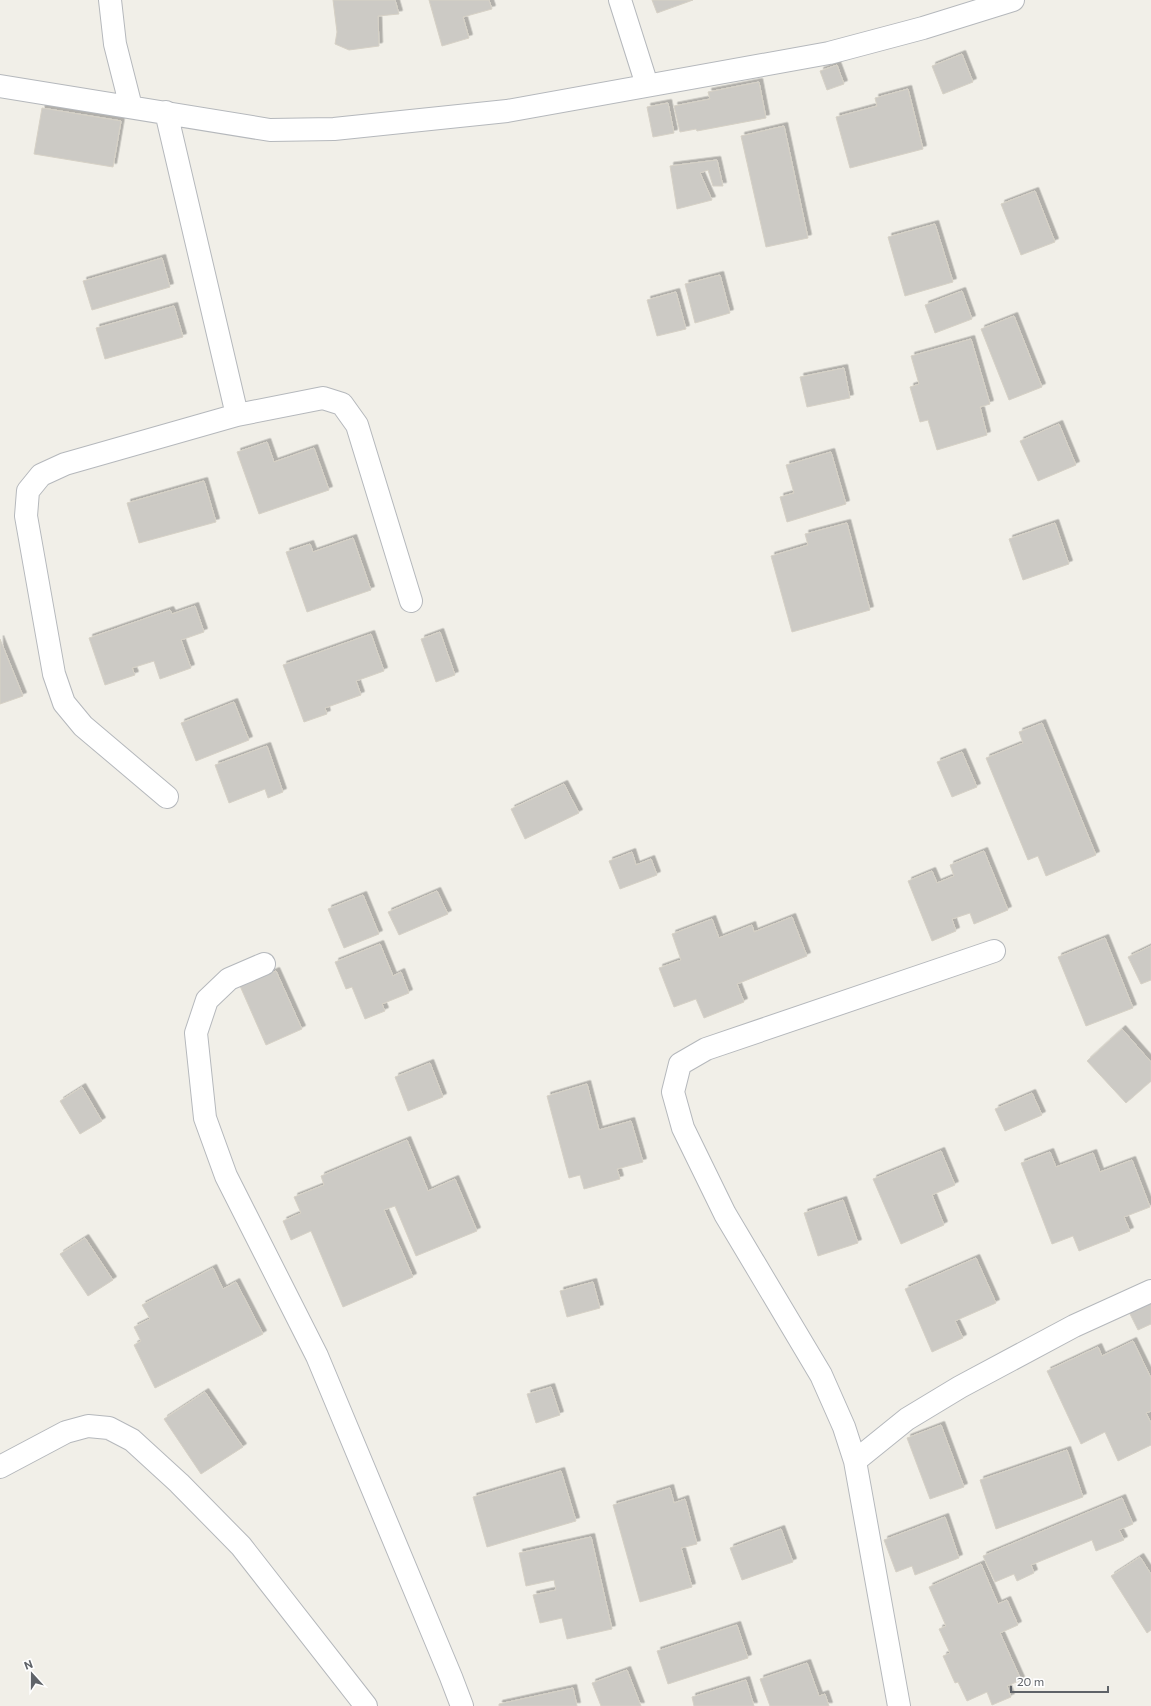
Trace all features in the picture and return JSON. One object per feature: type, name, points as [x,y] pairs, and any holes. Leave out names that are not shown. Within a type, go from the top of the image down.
[{"type":"street","points":[[110,0],[115,44],[131,107]]},
{"type":"street","points":[[620,0],[648,85]]},
{"type":"street","points":[[0,86],[270,130],[334,129],[507,111],[829,54],[923,28],[1013,0]]},
{"type":"street","points":[[166,112],[237,415]]},
{"type":"street","points":[[167,797],[83,726],[64,702],[54,674],[26,516],[28,491],[41,475],[66,464],[237,415],[323,398],[342,404],[357,425],[411,601]]},
{"type":"street","points":[[899,1706],[855,1461],[844,1427],[821,1375],[725,1214],[683,1128],[673,1092],[680,1064],[706,1049],[994,951]]},
{"type":"street","points":[[264,964],[229,979],[207,1000],[196,1033],[205,1118],[226,1176],[317,1356],[462,1706]]},
{"type":"street","points":[[855,1461],[907,1419],[960,1388],[1074,1326],[1151,1291]]},
{"type":"street","points":[[0,1467],[66,1432],[88,1426],[109,1428],[132,1440],[179,1483],[241,1546],[366,1706]]},
{"type":"building","points":[[333,0],[395,0],[399,14],[378,16],[379,46],[349,50],[335,44],[337,32]]},
{"type":"building","points":[[429,0],[489,0],[492,9],[463,17],[469,38],[442,46]]},
{"type":"building","points":[[652,0],[693,0],[657,13]]},
{"type":"building","points":[[962,54],[973,82],[943,94],[932,66]]},
{"type":"building","points":[[837,65],[844,84],[827,90],[820,71]]},
{"type":"building","points":[[759,82],[766,118],[697,131],[696,129],[680,132],[674,106],[710,99],[708,92]]},
{"type":"building","points":[[908,89],[923,149],[850,168],[836,117],[877,106],[875,98]]},
{"type":"building","points":[[668,103],[674,133],[653,137],[647,107]]},
{"type":"building","points":[[42,108],[121,121],[113,167],[34,154]]},
{"type":"building","points":[[784,126],[808,238],[766,247],[741,136]]},
{"type":"building","points":[[717,160],[723,186],[713,186],[708,170],[700,173],[712,200],[677,209],[670,166]]},
{"type":"building","points":[[1035,191],[1055,242],[1021,255],[1001,204]]},
{"type":"building","points":[[935,224],[953,282],[905,296],[888,237]]},
{"type":"building","points":[[162,258],[170,287],[92,310],[83,281]]},
{"type":"building","points":[[720,275],[730,313],[695,323],[685,284]]},
{"type":"building","points":[[962,291],[972,319],[935,333],[925,305]]},
{"type":"building","points":[[676,292],[686,329],[657,336],[647,300]]},
{"type":"building","points":[[174,306],[183,337],[105,359],[96,328]]},
{"type":"building","points":[[1014,316],[1042,387],[1009,400],[981,329]]},
{"type":"building","points":[[971,339],[990,404],[980,407],[987,435],[937,450],[928,420],[920,422],[910,387],[919,384],[911,356]]},
{"type":"building","points":[[844,368],[850,398],[807,407],[800,377]]},
{"type":"building","points":[[1059,424],[1076,465],[1038,481],[1020,441]]},
{"type":"building","points":[[267,442],[274,462],[314,448],[329,490],[259,514],[237,452]]},
{"type":"building","points":[[831,452],[846,504],[787,522],[780,497],[794,493],[786,465]]},
{"type":"building","points":[[204,481],[216,522],[139,543],[127,503]]},
{"type":"building","points":[[847,523],[870,610],[792,632],[771,556],[808,545],[805,534]]},
{"type":"building","points":[[1055,523],[1069,564],[1023,580],[1009,539]]},
{"type":"building","points":[[353,538],[371,590],[307,612],[286,552],[310,544],[313,552]]},
{"type":"building","points":[[195,606],[204,632],[181,640],[191,668],[160,679],[154,661],[132,668],[135,675],[105,685],[89,638],[170,610],[172,614]]},
{"type":"building","points":[[440,632],[455,675],[436,682],[421,639]]},
{"type":"building","points":[[371,634],[384,671],[356,681],[361,695],[325,708],[327,714],[304,722],[283,665]]},
{"type":"building","points":[[0,639],[23,696],[0,704]]},
{"type":"building","points":[[234,702],[249,740],[196,761],[181,723]]},
{"type":"building","points":[[1042,723],[1096,855],[1046,876],[1038,856],[1028,860],[986,758],[1023,743],[1019,732]]},
{"type":"building","points":[[267,746],[283,792],[268,798],[265,789],[229,803],[215,765]]},
{"type":"building","points":[[962,752],[977,787],[952,797],[937,762]]},
{"type":"building","points":[[564,784],[579,813],[525,839],[511,809]]},
{"type":"building","points":[[984,851],[1008,910],[974,924],[970,913],[952,919],[956,931],[932,941],[908,881],[932,871],[937,883],[954,876],[950,865]]},
{"type":"building","points":[[632,852],[636,865],[651,859],[657,875],[620,889],[609,861]]},
{"type":"building","points":[[437,891],[448,914],[399,935],[388,912]]},
{"type":"building","points":[[363,895],[379,934],[344,948],[328,909]]},
{"type":"building","points":[[792,917],[807,956],[737,984],[744,1002],[704,1018],[696,999],[674,1007],[659,968],[681,960],[672,934],[712,919],[719,938],[752,925],[754,932]]},
{"type":"building","points":[[1105,938],[1133,1008],[1086,1026],[1058,957]]},
{"type":"building","points":[[380,944],[393,976],[401,972],[409,993],[382,1004],[385,1011],[365,1019],[352,987],[346,989],[335,962]]},
{"type":"building","points":[[1151,946],[1151,980],[1141,984],[1128,957]]},
{"type":"building","points":[[276,971],[302,1029],[266,1045],[240,986]]},
{"type":"building","points":[[1122,1029],[1151,1062],[1151,1081],[1126,1103],[1087,1061]]},
{"type":"building","points":[[430,1063],[443,1097],[408,1111],[395,1077]]},
{"type":"building","points":[[587,1084],[599,1130],[631,1121],[643,1162],[617,1169],[620,1179],[584,1189],[580,1175],[569,1178],[547,1096]]},
{"type":"building","points":[[82,1087],[102,1121],[80,1134],[60,1101]]},
{"type":"building","points":[[1032,1093],[1042,1115],[1005,1131],[995,1109]]},
{"type":"building","points":[[407,1140],[428,1191],[455,1179],[477,1231],[416,1256],[395,1206],[384,1210],[413,1277],[343,1307],[311,1231],[291,1240],[283,1221],[301,1213],[294,1197],[324,1185],[321,1176]]},
{"type":"building","points":[[941,1151],[955,1185],[932,1195],[944,1225],[901,1244],[873,1179]]},
{"type":"building","points":[[1050,1152],[1056,1167],[1093,1153],[1100,1172],[1132,1160],[1150,1207],[1124,1217],[1130,1231],[1079,1251],[1073,1236],[1052,1244],[1021,1163]]},
{"type":"building","points":[[843,1200],[858,1243],[818,1256],[804,1213]]},
{"type":"building","points":[[85,1238],[113,1280],[88,1296],[60,1254]]},
{"type":"building","points":[[976,1258],[996,1303],[955,1321],[963,1338],[932,1352],[905,1289]]},
{"type":"building","points":[[213,1268],[223,1289],[236,1282],[263,1334],[155,1388],[134,1345],[141,1341],[134,1327],[150,1319],[142,1305]]},
{"type":"building","points":[[593,1282],[600,1308],[567,1317],[560,1291]]},
{"type":"building","points":[[1151,1301],[1151,1324],[1138,1330],[1129,1312]]},
{"type":"building","points":[[1133,1341],[1151,1378],[1151,1411],[1146,1413],[1151,1423],[1151,1445],[1118,1461],[1105,1432],[1081,1444],[1047,1371],[1098,1347],[1102,1356]]},
{"type":"building","points":[[551,1387],[560,1415],[536,1423],[527,1394]]},
{"type":"building","points":[[205,1392],[243,1447],[201,1474],[164,1419]]},
{"type":"building","points":[[941,1425],[964,1487],[930,1499],[907,1438]]},
{"type":"building","points":[[1067,1450],[1083,1497],[996,1529],[980,1480]]},
{"type":"building","points":[[561,1471],[576,1521],[487,1547],[473,1497]]},
{"type":"building","points":[[670,1488],[674,1503],[685,1499],[697,1544],[681,1548],[692,1587],[640,1602],[613,1505]]},
{"type":"building","points":[[1122,1498],[1133,1524],[1119,1530],[1124,1540],[1096,1551],[1092,1540],[1031,1565],[1034,1573],[1017,1581],[1014,1574],[995,1582],[983,1556]]},
{"type":"building","points":[[945,1517],[959,1558],[915,1575],[912,1566],[896,1572],[884,1540]]},
{"type":"building","points":[[781,1529],[793,1562],[742,1580],[730,1548]]},
{"type":"building","points":[[591,1537],[612,1629],[567,1639],[562,1618],[540,1623],[533,1595],[556,1590],[554,1580],[526,1586],[519,1553]]},
{"type":"building","points":[[1140,1557],[1151,1574],[1151,1630],[1147,1633],[1111,1576]]},
{"type":"building","points":[[981,1564],[998,1604],[1007,1600],[1018,1625],[1000,1633],[1021,1680],[1007,1686],[1011,1697],[992,1705],[987,1692],[967,1701],[958,1682],[955,1683],[943,1656],[950,1653],[939,1629],[946,1626],[929,1587]]},
{"type":"building","points":[[737,1625],[748,1658],[668,1684],[657,1651]]},
{"type":"building","points":[[807,1663],[819,1696],[825,1694],[829,1706],[770,1706],[760,1679]]},
{"type":"building","points":[[627,1670],[641,1706],[601,1706],[592,1683]]},
{"type":"building","points":[[746,1680],[754,1706],[694,1706],[692,1697]]},
{"type":"building","points":[[573,1688],[577,1706],[499,1706],[499,1704]]}]
